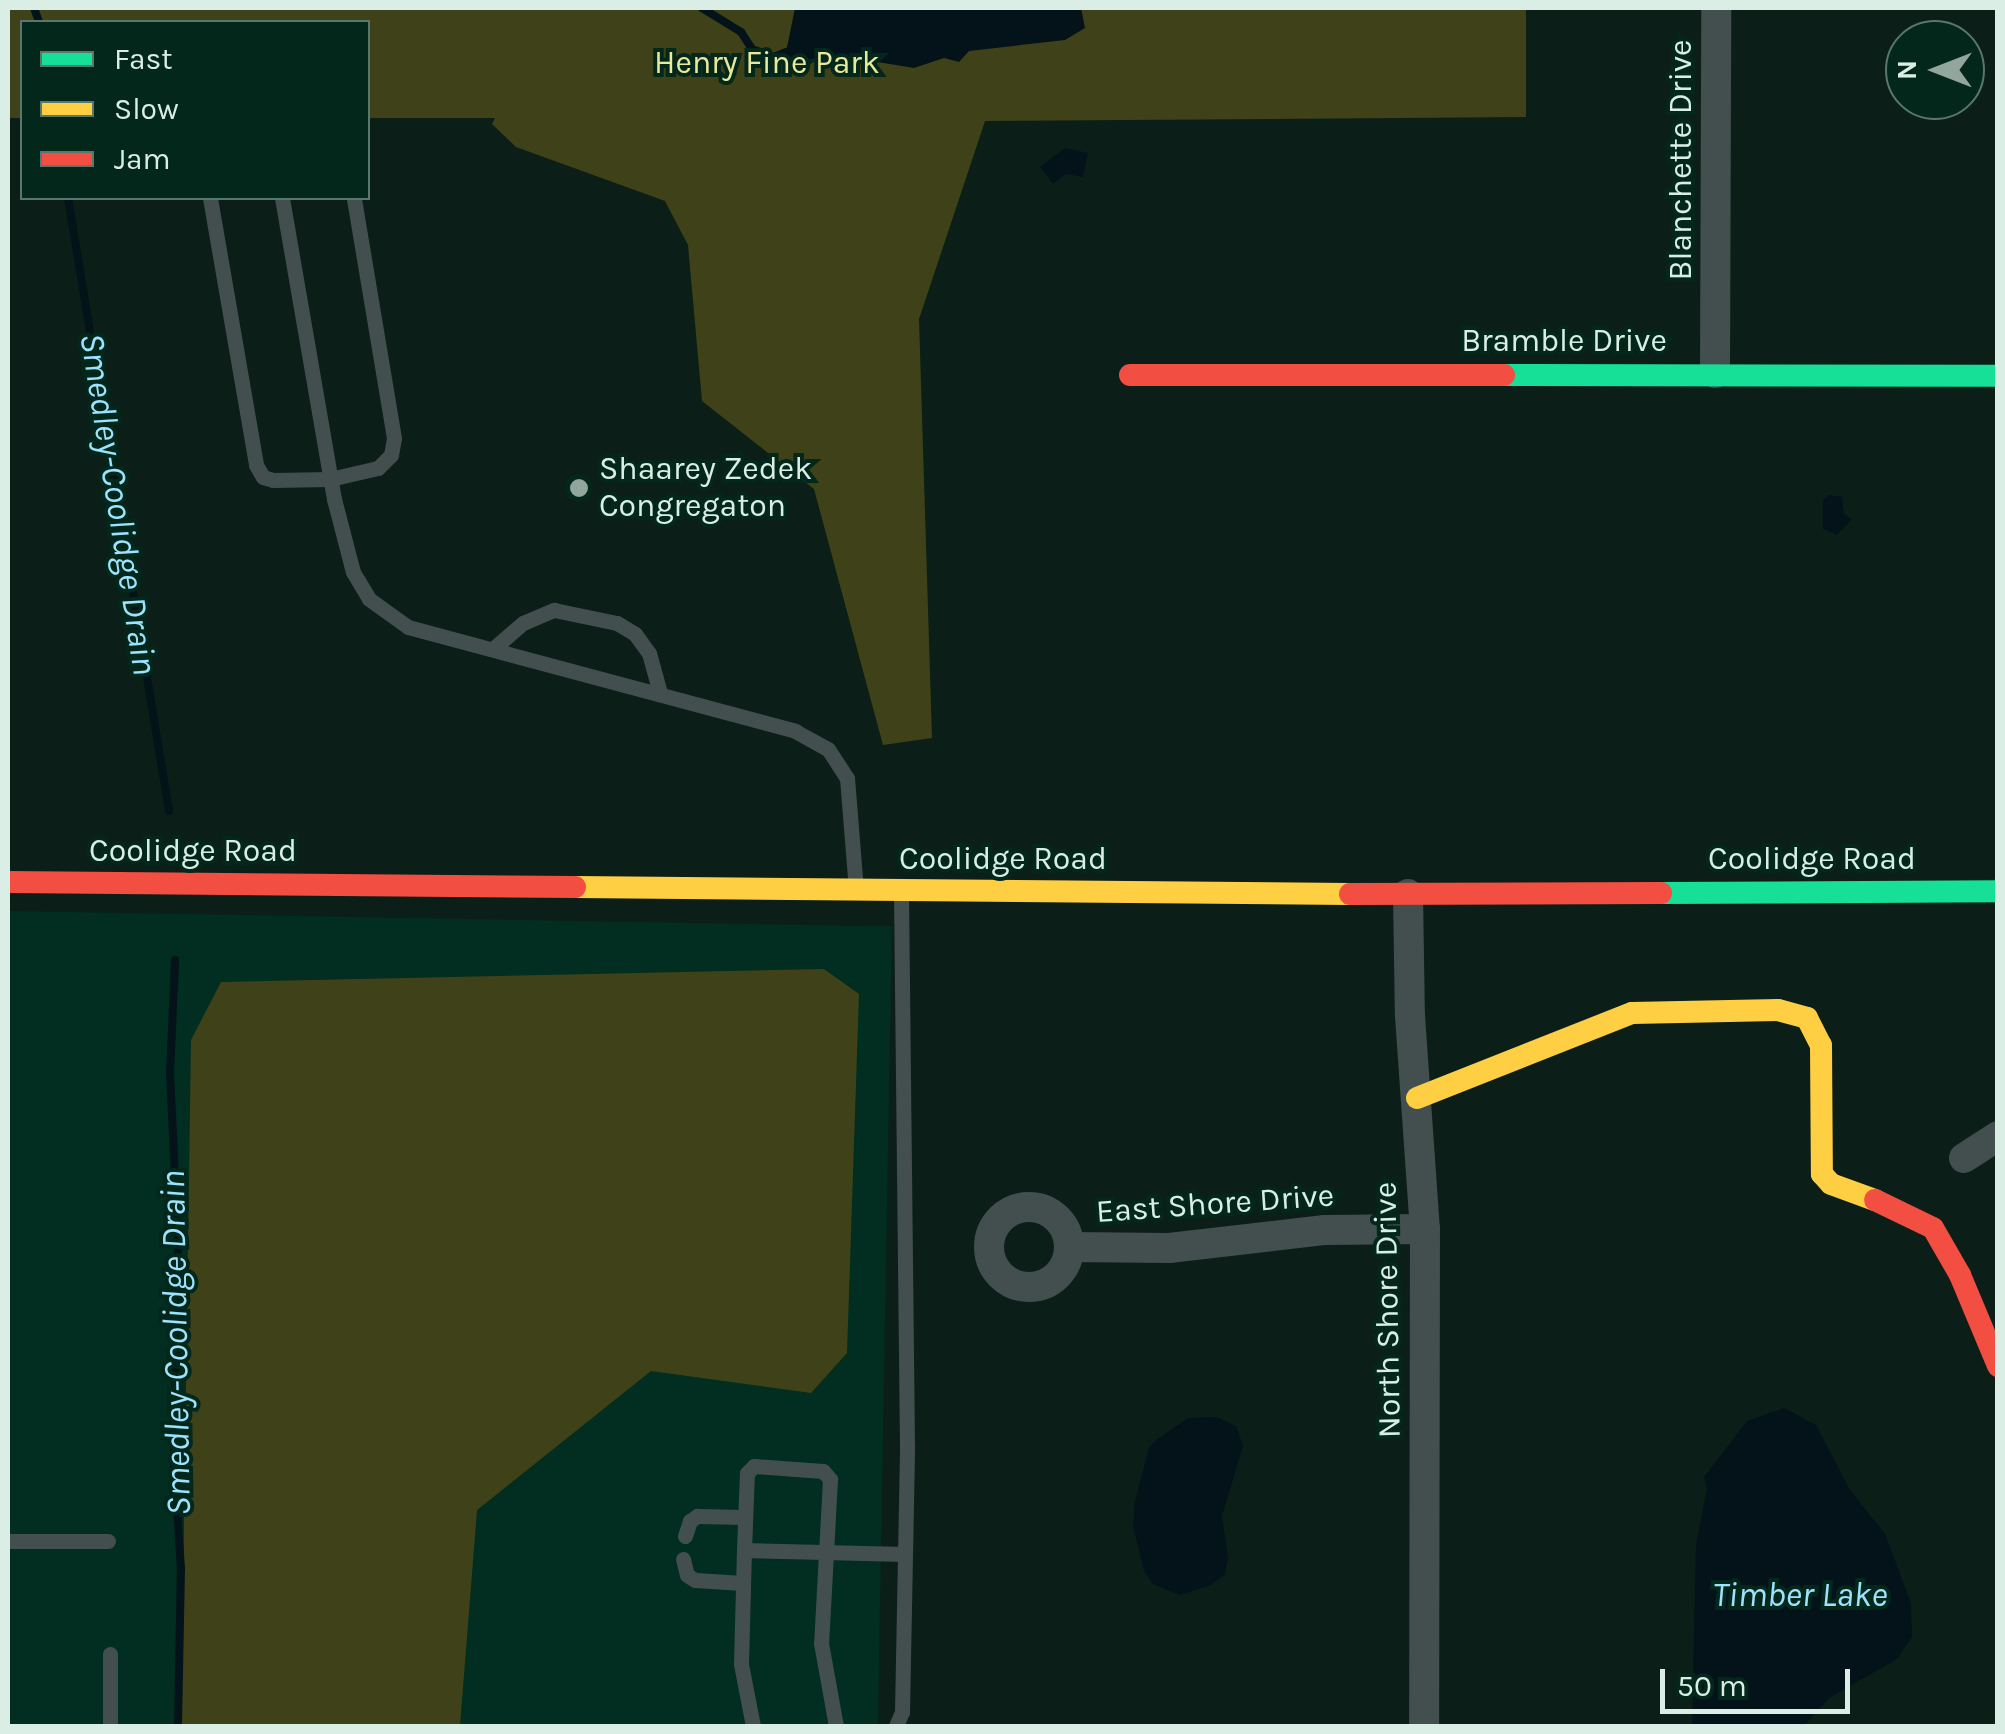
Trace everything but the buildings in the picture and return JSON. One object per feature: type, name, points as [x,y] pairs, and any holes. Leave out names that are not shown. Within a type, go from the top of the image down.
[{"type":"street","name":"Blanchette Drive","points":[[1715,373],[1716,8]]},
{"type":"street","name":"Bramble Drive","points":[[1130,375],[1998,376]]},
{"type":"street","name":"Coolidge Road","points":[[8,882],[1408,894],[1998,890]]},
{"type":"street","name":"North Shore Drive","points":[[1408,894],[1425,1229],[1424,1726]]},
{"type":"street","points":[[1417,1098],[1632,1013],[1778,1010],[1807,1018],[1821,1045],[1822,1174],[1831,1184],[1891,1206],[1933,1228],[1960,1275],[1998,1366]]},
{"type":"street","points":[[1964,1158],[1998,1136]]},
{"type":"street","name":"East Shore Drive","points":[[1070,1247],[1169,1248],[1324,1230],[1425,1229]]},
{"type":"lane","points":[[210,200],[256,465],[263,476],[273,480],[330,479],[378,468],[391,455],[394,438],[354,200]]},
{"type":"lane","points":[[282,200],[330,479],[352,572],[369,599],[408,627],[795,731],[828,749],[847,778],[856,889]]},
{"type":"lane","points":[[494,648],[536,614],[554,610],[617,624],[636,634],[649,652],[660,694]]},
{"type":"lane","points":[[896,1726],[902,1712],[905,1554],[901,891]]},
{"type":"lane","points":[[753,1726],[740,1664],[746,1472],[754,1466],[823,1471],[830,1480],[821,1642],[836,1726]]},
{"type":"lane","points":[[685,1536],[690,1521],[697,1516],[745,1517]]},
{"type":"lane","points":[[8,1541],[108,1541]]},
{"type":"lane","points":[[744,1550],[905,1554]]},
{"type":"lane","points":[[683,1560],[687,1575],[695,1580],[743,1583]]},
{"type":"lane","points":[[110,1654],[110,1726]]},
{"type":"shaded area","points":[[8,911],[892,926],[878,1726],[8,1726]]},
{"type":"green space","name":"Henry Fine Park","points":[[8,8],[1526,8],[1526,117],[985,121],[919,319],[932,738],[883,745],[814,489],[702,401],[688,245],[665,201],[516,147],[492,124],[495,118],[370,118],[370,20],[20,20],[20,118],[10,118]]},
{"type":"green space","points":[[824,969],[859,994],[847,1353],[811,1393],[651,1371],[477,1510],[460,1726],[181,1726],[191,1040],[221,982]]},
{"type":"water","points":[[795,8],[1081,8],[1085,28],[1065,40],[969,51],[959,62],[944,58],[914,68],[847,57],[833,63],[814,59],[794,63],[786,52]]},
{"type":"water","points":[[1065,148],[1088,153],[1083,177],[1066,174],[1053,184],[1040,167]]},
{"type":"water","points":[[1828,495],[1842,497],[1844,514],[1852,519],[1837,535],[1823,529],[1823,500]]},
{"type":"water","name":"Timber Lake","points":[[1784,1408],[1816,1425],[1850,1490],[1885,1534],[1911,1603],[1912,1637],[1897,1659],[1829,1698],[1804,1726],[1692,1726],[1696,1545],[1707,1488],[1704,1477],[1747,1421]]},
{"type":"water","points":[[1217,1417],[1236,1426],[1243,1446],[1222,1516],[1228,1558],[1225,1574],[1211,1585],[1180,1595],[1153,1584],[1144,1571],[1133,1526],[1135,1501],[1149,1448],[1156,1440],[1188,1418]]},
{"type":"waterway","name":"Smedley-Coolidge Drain","points":[[34,8],[38,20]]},
{"type":"waterway","points":[[702,8],[741,32],[752,49],[774,57],[786,52]]},
{"type":"waterway","name":"Smedley-Coolidge Drain","points":[[68,200],[169,811]]},
{"type":"waterway","name":"Smedley-Coolidge Drain","points":[[175,960],[170,1074],[178,1235],[174,1461],[181,1568],[178,1726]]},
{"type":"traffic: fast","points":[[1504,375],[1998,376]]},
{"type":"traffic: fast","points":[[1661,893],[1998,891]]},
{"type":"traffic: slow","points":[[575,887],[1350,894]]},
{"type":"traffic: slow","points":[[1417,1098],[1632,1013],[1778,1010],[1807,1018],[1821,1045],[1822,1174],[1831,1184],[1875,1200]]},
{"type":"traffic: jam","points":[[1130,375],[1504,375]]},
{"type":"traffic: jam","points":[[8,882],[575,887]]},
{"type":"traffic: jam","points":[[1350,894],[1661,893]]},
{"type":"traffic: jam","points":[[1875,1200],[1933,1228],[1960,1275],[1998,1366]]},
{"type":"place","name":"Shaarey Zedek Congregaton","points":[[579,488]]}]
